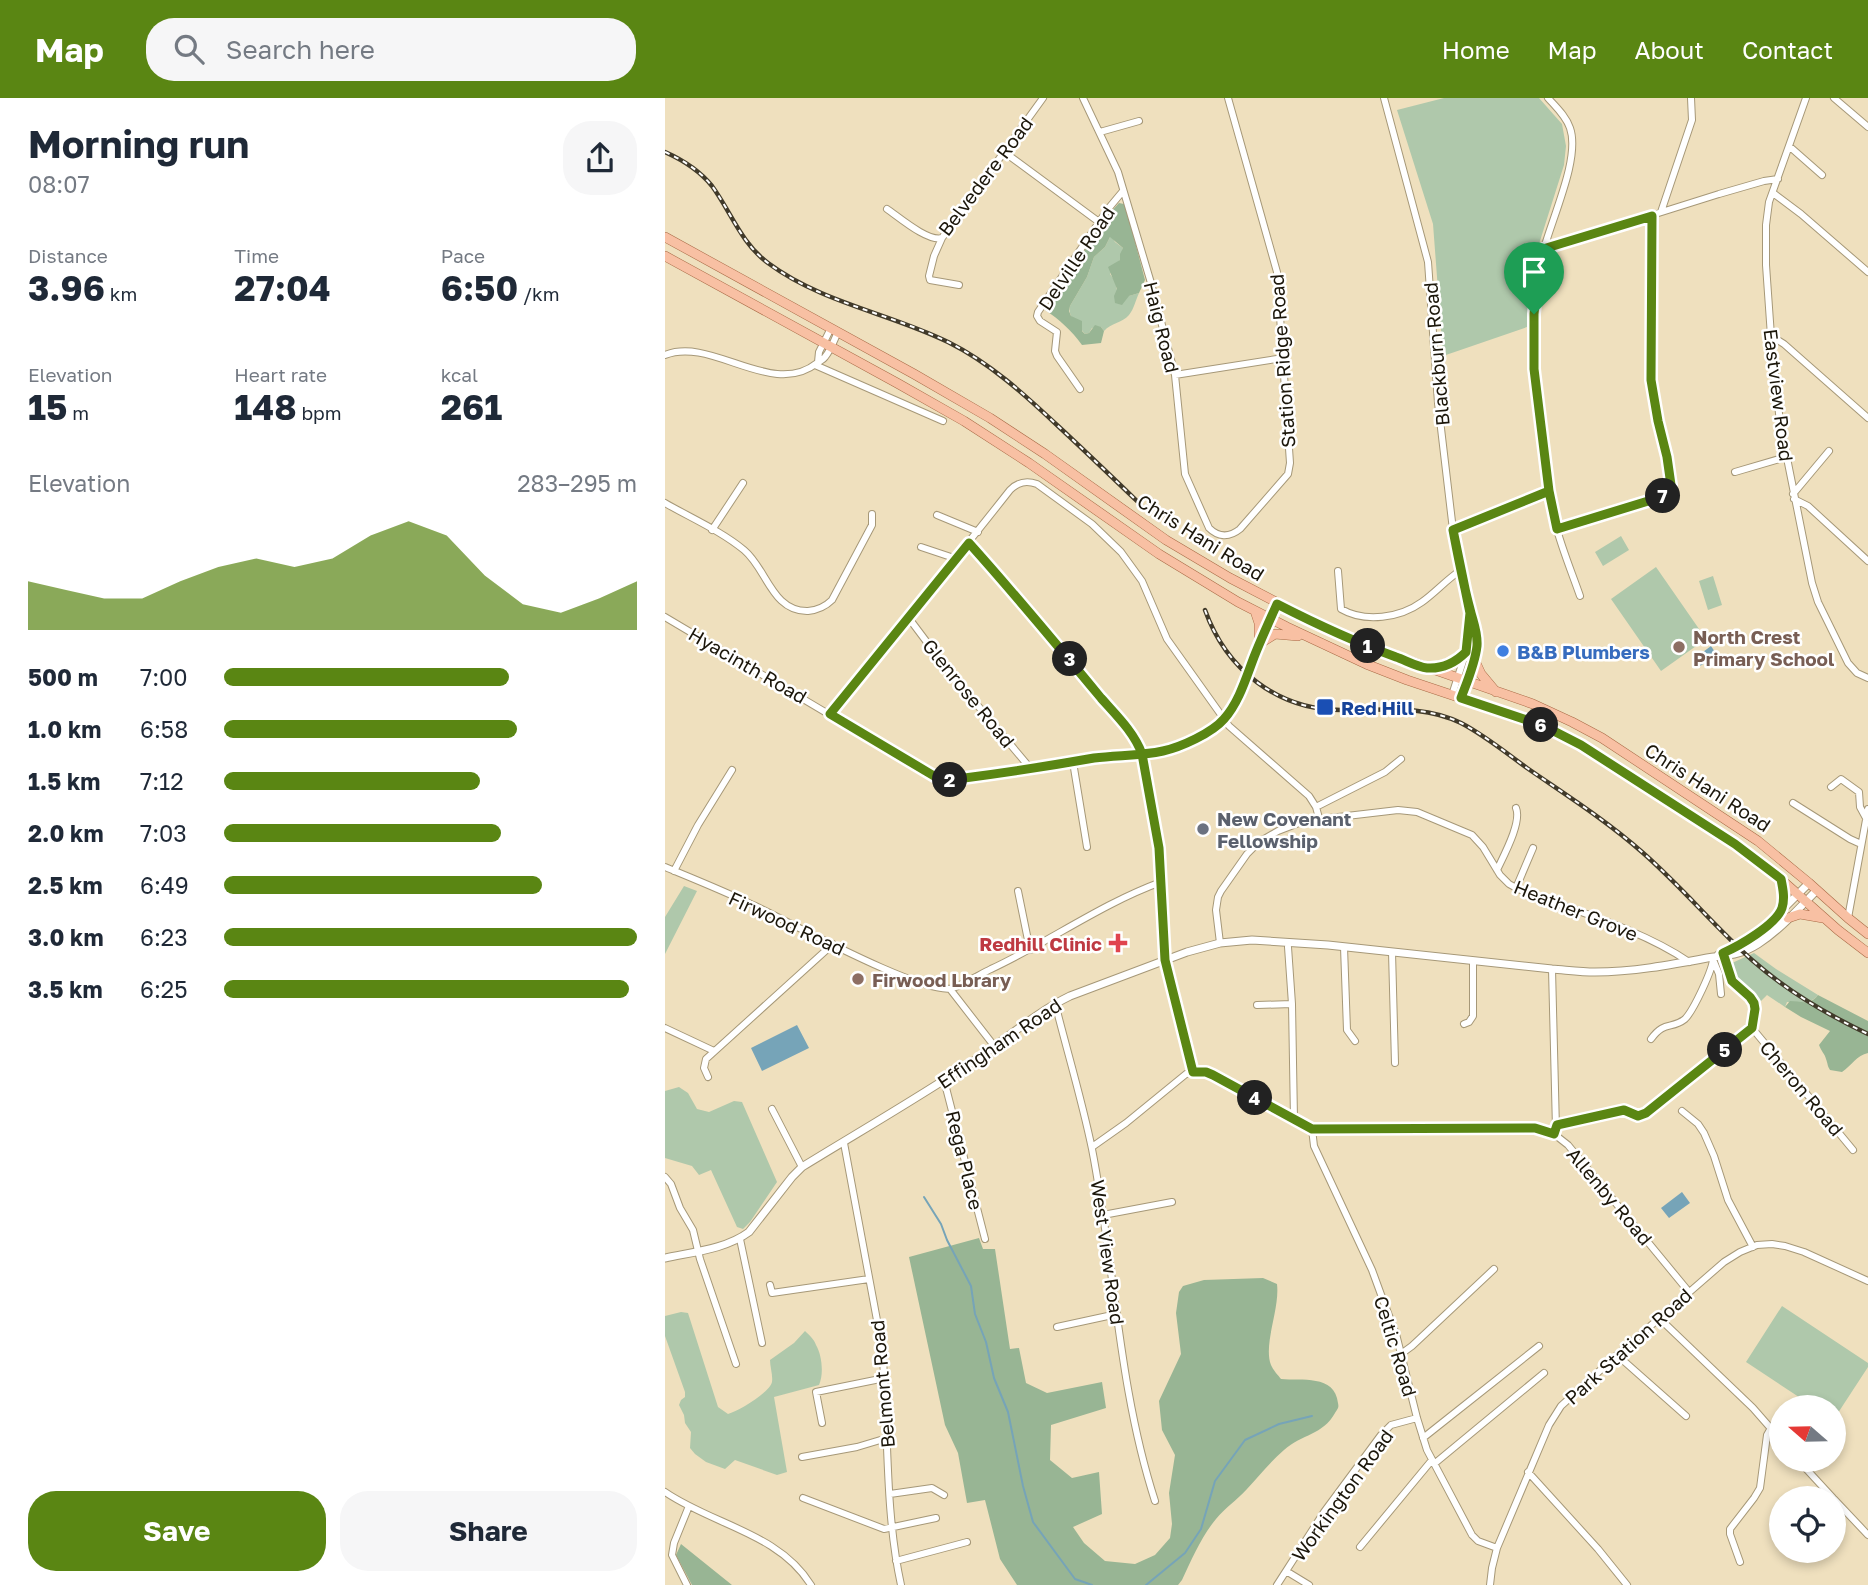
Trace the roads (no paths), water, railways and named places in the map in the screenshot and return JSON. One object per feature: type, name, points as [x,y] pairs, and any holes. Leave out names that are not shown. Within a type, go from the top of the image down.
[{"type":"main road","name":"Chris Hani Road","points":[[665,237],[991,418],[1166,540],[1277,604],[1372,648],[1541,708],[1602,738],[1758,841],[1868,934]]},
{"type":"main road","name":"Chris Hani Road","points":[[665,256],[986,435],[1159,554],[1255,611],[1396,676],[1542,725],[1581,745],[1735,844],[1868,953]]},
{"type":"main road","points":[[1255,611],[1259,623],[1259,644]]},
{"type":"main road","points":[[1259,644],[1275,634],[1306,636]]},
{"type":"main road","points":[[1427,668],[1455,662],[1466,652]]},
{"type":"main road","points":[[1474,659],[1481,674],[1496,692]]},
{"type":"main road","points":[[1781,879],[1784,914],[1824,918]]},
{"type":"street","name":"Belvedere Road","points":[[887,209],[932,239],[942,238],[1043,98]]},
{"type":"street","name":"Haig Road","points":[[1083,98],[1118,172],[1151,283],[1175,374],[1186,479],[1212,531],[1226,536],[1240,529]]},
{"type":"street","name":"Station Ridge Road","points":[[1227,98],[1277,272],[1289,470],[1240,529]]},
{"type":"street","name":"Blackburn Road","points":[[1384,98],[1428,262],[1438,403],[1453,530],[1470,613],[1476,626],[1474,659],[1456,696]]},
{"type":"street","points":[[1548,98],[1570,126],[1573,150],[1570,168],[1543,249],[1536,289],[1533,353],[1549,491],[1557,529],[1580,596]]},
{"type":"street","points":[[1661,212],[1692,120],[1691,98]]},
{"type":"street","name":"Eastview Road","points":[[1806,98],[1769,202],[1766,225],[1771,337],[1780,423],[1793,496],[1818,602],[1851,667],[1868,678]]},
{"type":"street","points":[[1834,98],[1868,127]]},
{"type":"street","points":[[1100,132],[1139,121]]},
{"type":"street","points":[[1789,146],[1822,175]]},
{"type":"street","points":[[1004,152],[1099,222]]},
{"type":"street","points":[[1543,249],[1753,184],[1778,179]]},
{"type":"street","name":"Delville Road","points":[[1080,389],[1057,356],[1057,332],[1038,318],[1038,312],[1123,191]]},
{"type":"street","points":[[1773,193],[1868,272]]},
{"type":"street","points":[[1557,529],[1671,494],[1667,457],[1651,380],[1652,216]]},
{"type":"street","points":[[942,238],[929,276],[934,281],[959,285]]},
{"type":"street","points":[[665,355],[691,351],[753,369],[775,373],[802,372],[825,356],[834,330]]},
{"type":"street","points":[[1771,337],[1784,344],[1868,418]]},
{"type":"street","points":[[1175,374],[1283,358]]},
{"type":"street","points":[[817,363],[943,421]]},
{"type":"street","points":[[1829,452],[1793,496],[1808,506],[1868,561]]},
{"type":"street","points":[[1735,472],[1786,457]]},
{"type":"street","points":[[830,714],[1015,486],[1026,482],[1037,484],[1092,524],[1121,552],[1142,581],[1167,639],[1224,719],[1245,742],[1309,796],[1319,818]]},
{"type":"street","points":[[712,530],[743,483]]},
{"type":"street","points":[[1453,530],[1549,491]]},
{"type":"street","points":[[665,503],[750,556],[784,604],[795,610],[811,611],[825,606],[838,591],[872,525],[872,514]]},
{"type":"street","points":[[937,515],[978,532]]},
{"type":"street","points":[[969,543],[1120,720],[1142,754],[1159,848],[1165,960],[1193,1072],[1180,1078],[1092,1147]]},
{"type":"street","points":[[922,547],[957,559]]},
{"type":"street","points":[[1338,571],[1343,611],[1368,618],[1388,616],[1419,604],[1461,570]]},
{"type":"street","points":[[1224,719],[1240,692],[1277,604]]},
{"type":"street","name":"Blackburn Road","points":[[1462,680],[1470,613]]},
{"type":"street","name":"Hyacinth Road","points":[[665,617],[926,772],[941,778],[957,779],[1163,751],[1212,729],[1224,719]]},
{"type":"street","name":"Glenrose Road","points":[[908,617],[1031,769]]},
{"type":"street","points":[[1316,807],[1385,772],[1401,759]]},
{"type":"street","points":[[1073,762],[1087,847]]},
{"type":"street","points":[[674,871],[692,835],[732,770]]},
{"type":"street","points":[[1831,787],[1841,779],[1857,791],[1860,794],[1860,809],[1866,818]]},
{"type":"street","points":[[1793,803],[1861,844]]},
{"type":"street","points":[[1497,870],[1517,822],[1516,808]]},
{"type":"street","points":[[1848,918],[1868,809]]},
{"type":"street","name":"Heather Grove","points":[[1220,943],[1216,910],[1218,897],[1247,854],[1264,838],[1294,823],[1398,810],[1417,812],[1472,835],[1497,870],[1516,888],[1624,929],[1665,947],[1689,962]]},
{"type":"street","points":[[1516,888],[1534,848]]},
{"type":"street","name":"Firwood Road","points":[[665,867],[753,904],[914,981],[950,989]]},
{"type":"street","points":[[995,1047],[950,989],[1161,882]]},
{"type":"street","name":"Effingham Road","points":[[1802,897],[1809,883]]},
{"type":"street","name":"Effingham Road","points":[[665,1258],[740,1238],[760,1220],[802,1167],[995,1047],[1055,1003],[1165,960],[1220,943],[1270,940],[1598,972],[1714,960],[1724,955],[1738,954],[1760,943],[1802,897],[1817,890]]},
{"type":"street","points":[[1018,891],[1030,950]]},
{"type":"street","points":[[1828,901],[1843,902],[1851,896]]},
{"type":"street","points":[[708,1077],[704,1065],[706,1059],[832,944]]},
{"type":"street","points":[[1288,947],[1294,1119]]},
{"type":"street","points":[[1344,947],[1347,1030],[1355,1041]]},
{"type":"street","points":[[1392,951],[1395,1063]]},
{"type":"street","name":"Cheron Road","points":[[1724,955],[1732,981],[1754,1003],[1752,1028],[1853,1150]]},
{"type":"street","points":[[1714,960],[1721,993]]},
{"type":"street","points":[[1651,1039],[1661,1028],[1688,1016],[1714,960]]},
{"type":"street","points":[[1464,1024],[1473,1016],[1473,961]]},
{"type":"street","points":[[1552,969],[1557,1125],[1554,1134]]},
{"type":"street","name":"West View Road","points":[[1055,1003],[1092,1147],[1135,1427],[1155,1501]]},
{"type":"street","points":[[1257,1005],[1292,1004]]},
{"type":"street","points":[[665,1028],[714,1051]]},
{"type":"street","points":[[1557,1125],[1624,1110],[1637,1116],[1644,1115],[1752,1028]]},
{"type":"street","name":"Allenby Road","points":[[1193,1072],[1213,1075],[1312,1129],[1535,1128],[1554,1134],[1568,1146],[1689,1292]]},
{"type":"street","name":"Rega Place","points":[[944,1080],[985,1239]]},
{"type":"street","points":[[772,1109],[802,1167]]},
{"type":"street","points":[[1682,1111],[1698,1124],[1704,1133],[1728,1200],[1753,1247]]},
{"type":"street","name":"Celtic Road","points":[[1312,1129],[1314,1146],[1372,1270],[1396,1334],[1417,1418],[1433,1462],[1472,1535],[1478,1541],[1497,1548]]},
{"type":"street","name":"Belmont Road","points":[[844,1143],[882,1346],[892,1528],[901,1585]]},
{"type":"street","points":[[665,1177],[693,1230],[736,1364]]},
{"type":"street","points":[[1103,1215],[1172,1202]]},
{"type":"street","points":[[740,1238],[762,1343]]},
{"type":"street","name":"Park Station Road","points":[[1490,1585],[1497,1548],[1556,1411],[1724,1262],[1753,1247],[1785,1245],[1868,1281]]},
{"type":"street","points":[[1401,1354],[1494,1269]]},
{"type":"street","points":[[770,1285],[772,1293],[869,1279]]},
{"type":"street","points":[[1057,1327],[1117,1314]]},
{"type":"street","points":[[1659,1318],[1769,1425]]},
{"type":"street","points":[[1423,1438],[1539,1346]]},
{"type":"street","points":[[1617,1355],[1686,1416]]},
{"type":"street","points":[[1360,1547],[1433,1462],[1544,1373]]},
{"type":"street","points":[[822,1423],[816,1392],[885,1378]]},
{"type":"street","name":"Workington Road","points":[[1277,1585],[1324,1512],[1381,1434],[1391,1425],[1417,1418]]},
{"type":"street","points":[[1740,1562],[1730,1529],[1758,1492],[1769,1431]]},
{"type":"street","points":[[802,1457],[857,1447],[887,1438]]},
{"type":"street","points":[[1528,1472],[1627,1585]]},
{"type":"street","points":[[1809,1472],[1823,1486]]},
{"type":"street","points":[[890,1494],[932,1488],[944,1495]]},
{"type":"street","points":[[665,1492],[688,1506],[774,1547],[799,1567],[811,1585]]},
{"type":"street","points":[[803,1498],[880,1528],[892,1528],[936,1518]]},
{"type":"street","points":[[687,1585],[669,1555],[688,1506]]},
{"type":"street","points":[[1846,1511],[1868,1535]]},
{"type":"street","points":[[896,1561],[967,1542]]},
{"type":"street","points":[[1286,1571],[1309,1585]]},
{"type":"water","points":[[1711,646],[1717,655],[1700,666],[1695,658]]},
{"type":"water","points":[[797,1025],[809,1048],[762,1071],[751,1048]]},
{"type":"water","points":[[1682,1192],[1690,1203],[1669,1218],[1661,1208]]},
{"type":"waterway","points":[[924,1197],[941,1224],[971,1286],[975,1314],[986,1342],[994,1378],[1008,1412],[1033,1522],[1075,1579],[1092,1585]]},
{"type":"waterway","points":[[1146,1585],[1185,1553],[1201,1529],[1215,1481],[1245,1440],[1279,1424],[1312,1416]]},
{"type":"railway","points":[[665,152],[691,166],[712,186],[743,237],[768,263],[811,288],[926,332],[978,359],[1032,402],[1139,503]]},
{"type":"railway","points":[[1205,610],[1226,651],[1240,668],[1275,694],[1318,708],[1432,713],[1461,723],[1478,733],[1629,841],[1738,947],[1779,982],[1822,1010],[1868,1034]]},
{"type":"place","name":"North Crest Primary School","points":[[1679,647]]},
{"type":"place","name":"B&B Plumbers","points":[[1503,651]]},
{"type":"place","name":"Red Hill","points":[[1325,707]]},
{"type":"place","name":"New Covenant Fellowship","points":[[1203,829]]},
{"type":"place","name":"Redhill Clinic","points":[[1118,943]]},
{"type":"place","name":"Firwood Lbrary","points":[[858,979]]}]
